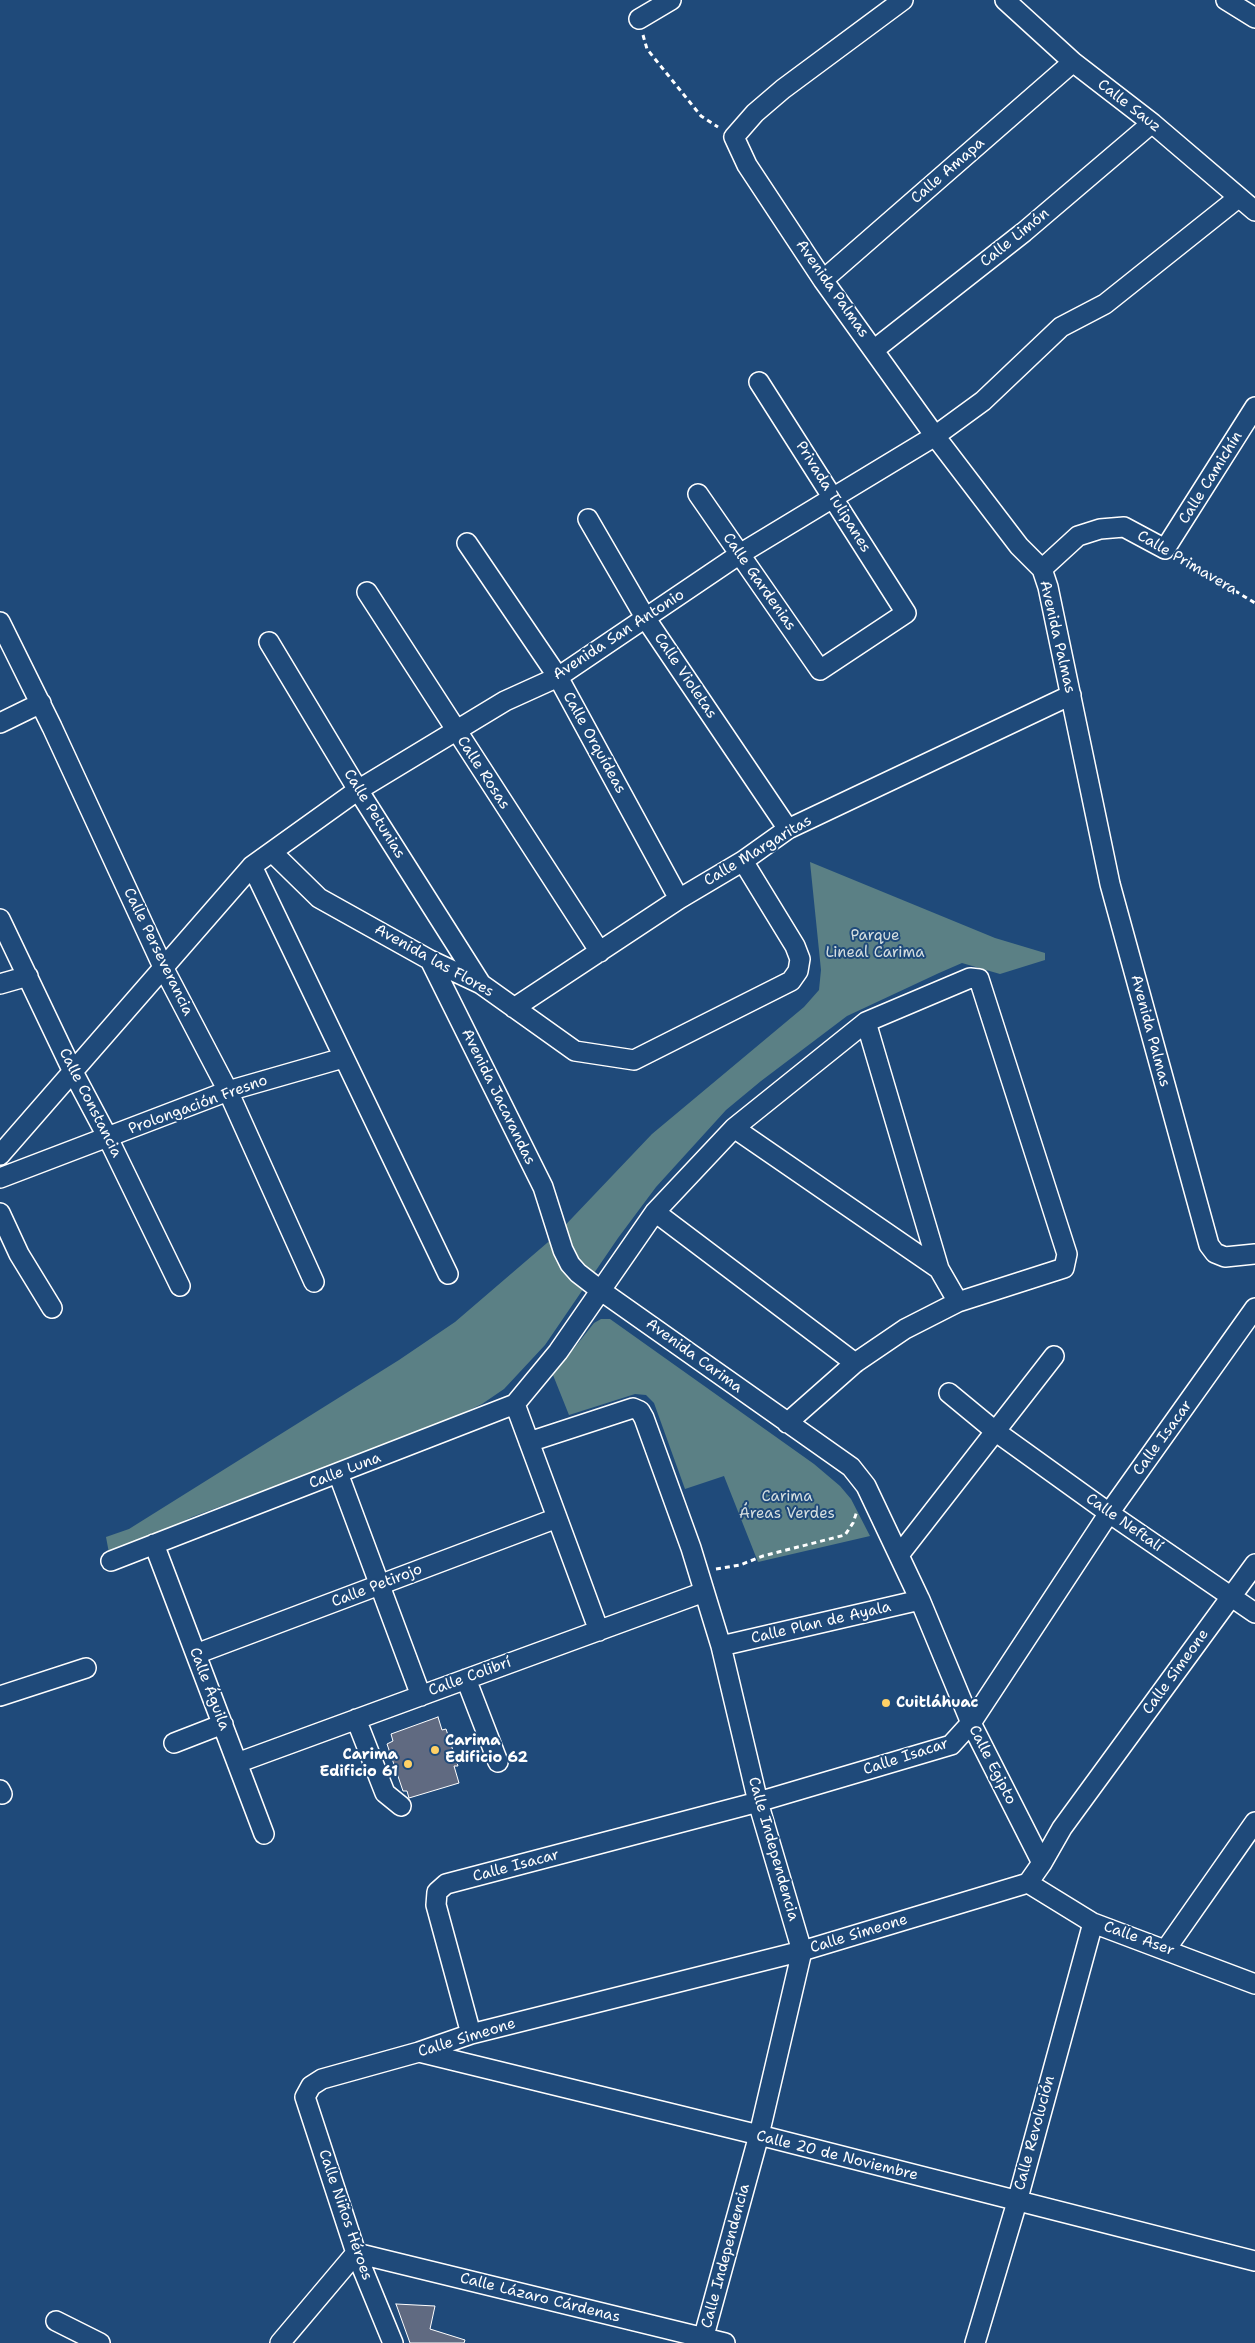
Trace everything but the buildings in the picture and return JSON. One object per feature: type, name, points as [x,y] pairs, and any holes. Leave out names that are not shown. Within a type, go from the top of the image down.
[{"type":"street","points":[[639,20],[671,0]]},
{"type":"street","points":[[734,137],[755,113],[783,89],[903,0]]},
{"type":"street","name":"Calle Sauz","points":[[1005,0],[1073,62],[1152,123],[1255,211]]},
{"type":"street","points":[[1226,0],[1255,18]]},
{"type":"street","name":"Calle Amapa","points":[[823,280],[1073,62]]},
{"type":"street","name":"Calle Limón","points":[[875,349],[1024,232],[1152,123]]},
{"type":"street","name":"Avenida Palmas","points":[[734,137],[747,165],[823,280],[875,349],[935,436],[1019,546],[1042,569],[1048,587],[1110,884],[1206,1236],[1209,1245],[1215,1253],[1225,1257],[1255,1254]]},
{"type":"street","name":"Avenida San Antonio","points":[[0,1155],[252,866],[358,790],[505,701],[558,677],[740,554],[935,436],[983,401],[1061,327],[1105,304],[1238,198]]},
{"type":"street","name":"Privada Tulipanes","points":[[759,382],[834,497],[906,613],[820,670]]},
{"type":"street","name":"Calle Camichín","points":[[1165,549],[1254,413]]},
{"type":"street","name":"Calle Gardenias","points":[[698,494],[820,670]]},
{"type":"street","name":"Calle Violetas","points":[[588,519],[646,619],[788,829]]},
{"type":"street","name":"Calle Primavera","points":[[1042,569],[1078,536],[1100,529],[1124,527],[1165,549]]},
{"type":"street","name":"Calle Orquídeas","points":[[466,543],[558,677],[679,899]]},
{"type":"street","name":"Calle Rosas","points":[[367,592],[455,731],[600,952]]},
{"type":"street","name":"Calle Perseverancia","points":[[0,622],[41,703],[163,967],[228,1090],[314,1282]]},
{"type":"street","name":"Calle Petunias","points":[[268,642],[358,790],[482,984]]},
{"type":"street","name":"Calle Margaritas","points":[[514,1008],[679,899],[743,861],[788,829],[1070,695]]},
{"type":"street","points":[[0,723],[41,703]]},
{"type":"street","name":"Avenida las Flores","points":[[272,852],[319,898],[430,960],[482,984],[575,1051],[634,1060],[714,1018],[791,981],[800,959],[795,946],[743,861]]},
{"type":"street","points":[[252,866],[342,1058],[448,1274]]},
{"type":"street","name":"Calle Constancia","points":[[0,919],[73,1072],[108,1138],[180,1286]]},
{"type":"street","name":"Avenida Jacarandas","points":[[430,960],[542,1187],[570,1264],[578,1273],[600,1290]]},
{"type":"street","points":[[0,984],[28,976]]},
{"type":"street","name":"Calle Luna","points":[[111,1561],[515,1404],[558,1352],[655,1212],[734,1128],[866,1022],[970,978],[979,979],[983,989],[1067,1254],[1064,1268],[958,1302]]},
{"type":"street","points":[[787,1423],[855,1363],[905,1329],[958,1302],[939,1269],[866,1022]]},
{"type":"street","name":"Prolongación Fresno","points":[[0,1178],[108,1138],[228,1090],[342,1058]]},
{"type":"street","points":[[734,1128],[939,1269]]},
{"type":"street","points":[[655,1212],[855,1363]]},
{"type":"street","points":[[0,1213],[20,1254],[52,1308]]},
{"type":"street","name":"Avenida Carima","points":[[600,1290],[851,1467],[866,1486],[874,1502]]},
{"type":"street","name":"Calle Isacar","points":[[471,2034],[436,1905],[437,1892],[446,1884],[758,1802],[952,1745],[971,1723],[1108,1513],[1255,1308]]},
{"type":"street","points":[[899,1555],[1054,1356]]},
{"type":"street","name":"Calle Neftalí","points":[[949,1393],[996,1431],[1108,1513],[1255,1613]]},
{"type":"street","points":[[515,1404],[598,1631]]},
{"type":"street","name":"Calle Independencia","points":[[529,1442],[633,1408],[640,1411],[644,1418],[698,1573],[721,1646],[758,1802],[802,1951],[758,2135],[703,2341]]},
{"type":"street","points":[[338,1473],[421,1696]]},
{"type":"street","name":"Calle Egipto","points":[[874,1502],[920,1600],[971,1723],[1042,1863]]},
{"type":"street","name":"Calle Petirojo","points":[[196,1654],[557,1518]]},
{"type":"street","name":"Calle Águila","points":[[154,1544],[264,1834]]},
{"type":"street","name":"Calle Simeone","points":[[311,2086],[322,2079],[418,2052],[471,2034],[802,1951],[1028,1883],[1062,1828],[1255,1564]]},
{"type":"street","name":"Calle Colibrí","points":[[237,1763],[704,1592]]},
{"type":"street","name":"Calle Plan de Ayala","points":[[721,1646],[920,1600]]},
{"type":"street","points":[[0,1696],[86,1668]]},
{"type":"street","points":[[466,1679],[498,1762]]},
{"type":"street","points":[[356,1719],[385,1793],[401,1806]]},
{"type":"street","points":[[174,1743],[223,1724]]},
{"type":"street","points":[[1166,1949],[1255,1822]]},
{"type":"street","name":"Calle Aser","points":[[1028,1883],[1093,1923],[1255,1984]]},
{"type":"street","name":"Calle Revolución","points":[[975,2343],[1093,1923]]},
{"type":"street","name":"Calle 20 de Noviembre","points":[[418,2052],[758,2135],[1016,2202],[1255,2261]]},
{"type":"street","name":"Calle Niños Héroes","points":[[311,2086],[306,2097],[356,2253],[393,2343]]},
{"type":"street","points":[[280,2343],[356,2253]]},
{"type":"street","name":"Calle Lázaro Cárdenas","points":[[356,2253],[703,2341],[724,2343]]},
{"type":"street","points":[[56,2321],[100,2343]]},
{"type":"path","points":[[639,20],[647,49],[701,116],[734,137]]},
{"type":"path","name":"Calle Primavera","points":[[1165,549],[1255,603]]},
{"type":"path","points":[[698,1573],[740,1565],[762,1556],[845,1535],[853,1523],[857,1510],[874,1502]]},
{"type":"green space","name":"Parque Lineal Carima","points":[[810,862],[995,938],[1045,953],[1045,960],[1000,974],[962,963],[847,1016],[761,1081],[726,1110],[656,1187],[618,1238],[545,1345],[504,1389],[482,1404],[432,1428],[192,1517],[151,1537],[109,1553],[106,1537],[129,1529],[399,1360],[455,1322],[554,1237],[652,1134],[804,1007],[819,990],[821,970]]},
{"type":"green space","name":"Carima Áreas Verdes","points":[[601,1319],[610,1319],[814,1464],[840,1486],[851,1499],[870,1536],[758,1562],[724,1476],[685,1489],[654,1403],[646,1395],[635,1394],[569,1415],[553,1375],[594,1323]]},
{"type":"place","name":"Cuitláhuac","points":[[886,1703]]},
{"type":"place","name":"Carima Edificio 62","points":[[435,1750]]},
{"type":"place","name":"Carima Edificio 61","points":[[408,1764]]}]
